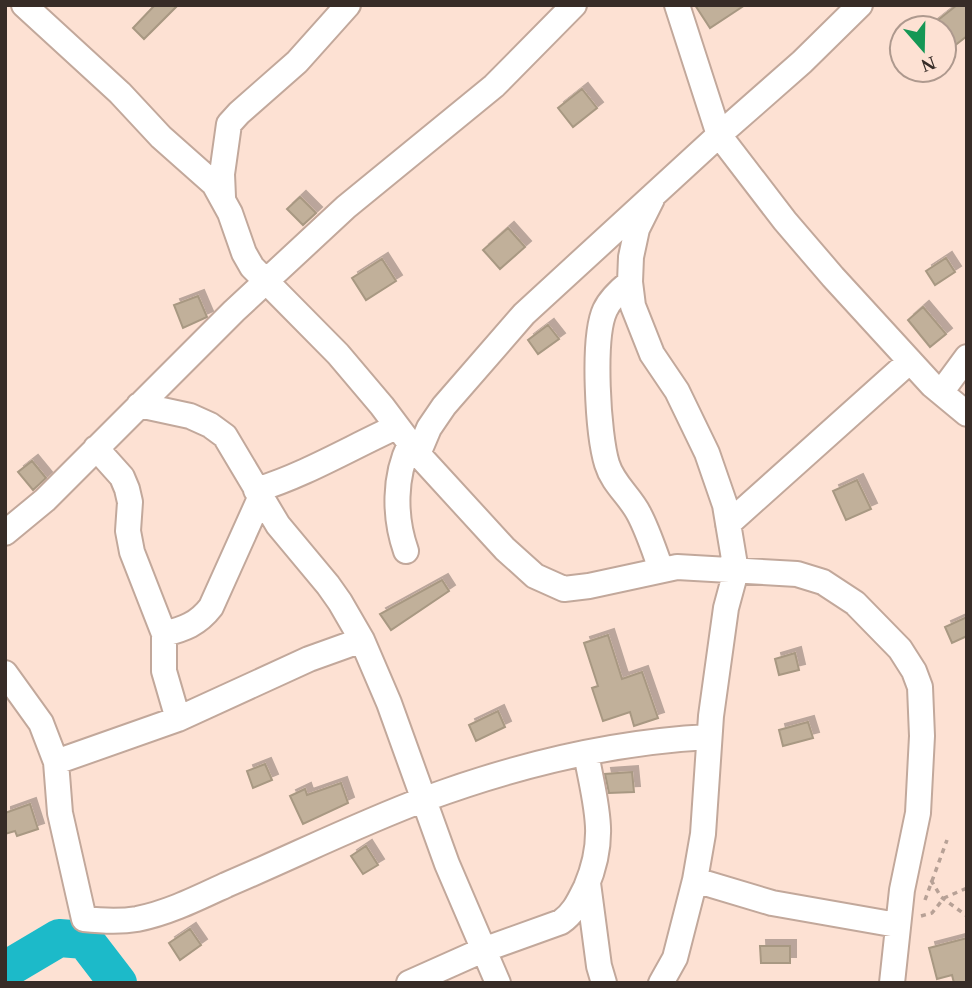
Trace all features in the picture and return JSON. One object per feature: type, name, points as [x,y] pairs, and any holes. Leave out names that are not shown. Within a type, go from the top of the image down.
[{"type":"street","points":[[24,5],[120,93],[161,137],[214,184],[223,197],[244,253],[266,282],[338,354],[408,442],[505,549],[535,576],[564,589],[589,586],[661,569],[701,567],[797,574],[823,582],[856,603],[900,649],[914,671],[920,687],[922,736],[918,813],[907,870],[908,921],[892,983]]},
{"type":"street","points":[[223,197],[222,174],[229,124],[297,62],[348,5]]},
{"type":"street","points":[[5,533],[45,500],[139,405],[346,207],[494,86],[574,5]]},
{"type":"street","points":[[677,5],[719,135],[785,221],[932,385],[967,414]]},
{"type":"street","points":[[164,634],[193,625],[203,618],[211,607],[258,494],[350,448],[408,442],[429,428],[444,406],[500,341],[583,259],[803,62],[860,5]]},
{"type":"street","points":[[652,199],[637,229],[631,257],[633,306],[652,354],[677,391],[707,453],[725,505],[736,571],[726,608],[709,737],[704,825],[695,880],[675,958],[661,983]]},
{"type":"street","points":[[630,282],[617,293],[605,310],[599,334],[597,372],[601,438],[608,467],[639,514],[661,569]]},
{"type":"street","points":[[942,391],[967,357]]},
{"type":"street","points":[[728,524],[910,361]]},
{"type":"street","points":[[139,405],[190,416],[210,425],[225,436],[278,525],[328,585],[362,640],[403,738],[447,864],[498,983]]},
{"type":"street","points":[[406,551],[400,534],[398,499],[402,459],[408,442]]},
{"type":"street","points":[[96,448],[122,477],[127,489],[130,502],[128,531],[132,552],[164,634],[164,671],[178,719]]},
{"type":"street","points":[[56,762],[178,719],[309,659],[362,640]]},
{"type":"street","points":[[5,673],[41,723],[56,762],[60,813],[85,919],[113,922],[139,919],[194,899],[425,799],[518,768],[644,742],[709,737]]},
{"type":"street","points":[[409,983],[483,950],[561,922],[571,915],[594,867],[598,850],[598,808],[586,752]]},
{"type":"street","points":[[695,880],[772,902],[908,921]]},
{"type":"street","points":[[587,883],[604,983]]},
{"type":"path","points":[[907,870],[932,881],[944,898],[967,916]]},
{"type":"path","points":[[908,921],[932,913],[944,898],[967,888]]},
{"type":"building","points":[[178,5],[144,39],[133,28],[154,6]]},
{"type":"building","points":[[695,5],[745,5],[710,28]]},
{"type":"building","points":[[957,5],[967,5],[967,36],[958,43],[958,14],[946,14]]},
{"type":"building","points":[[582,89],[597,108],[573,127],[558,108]]},
{"type":"building","points":[[300,197],[316,213],[303,225],[287,209]]},
{"type":"building","points":[[508,228],[525,247],[500,269],[483,250]]},
{"type":"building","points":[[946,258],[955,272],[935,285],[926,271]]},
{"type":"building","points":[[382,259],[396,281],[366,300],[352,278]]},
{"type":"building","points":[[198,296],[207,317],[183,328],[174,305]]},
{"type":"building","points":[[923,307],[946,334],[930,347],[908,320]]},
{"type":"building","points":[[548,325],[559,339],[538,354],[528,340]]},
{"type":"building","points":[[32,461],[46,478],[33,490],[18,472]]},
{"type":"building","points":[[857,480],[871,509],[846,520],[833,491]]},
{"type":"building","points":[[442,580],[449,591],[391,630],[380,614]]},
{"type":"building","points":[[967,617],[967,636],[952,643],[945,627]]},
{"type":"building","points":[[608,635],[622,679],[642,672],[658,718],[634,726],[630,712],[603,721],[592,688],[598,686],[584,643]]},
{"type":"building","points":[[795,653],[799,670],[779,675],[775,659]]},
{"type":"building","points":[[498,711],[505,727],[476,741],[469,725]]},
{"type":"building","points":[[808,722],[813,738],[783,746],[779,730]]},
{"type":"building","points":[[265,764],[272,780],[253,788],[247,771]]},
{"type":"building","points":[[632,772],[634,792],[609,793],[605,774]]},
{"type":"building","points":[[341,783],[348,803],[303,824],[290,796],[305,789],[307,795]]},
{"type":"building","points":[[30,804],[38,829],[17,836],[15,831],[5,834],[5,813]]},
{"type":"building","points":[[366,846],[378,865],[363,874],[351,856]]},
{"type":"building","points":[[190,929],[201,945],[180,960],[169,943]]},
{"type":"building","points":[[967,938],[967,983],[954,983],[952,975],[937,979],[929,948]]},
{"type":"building","points":[[760,946],[790,946],[790,963],[761,963]]},
{"type":"waterway","points":[[5,970],[59,938],[85,940],[118,983]]}]
